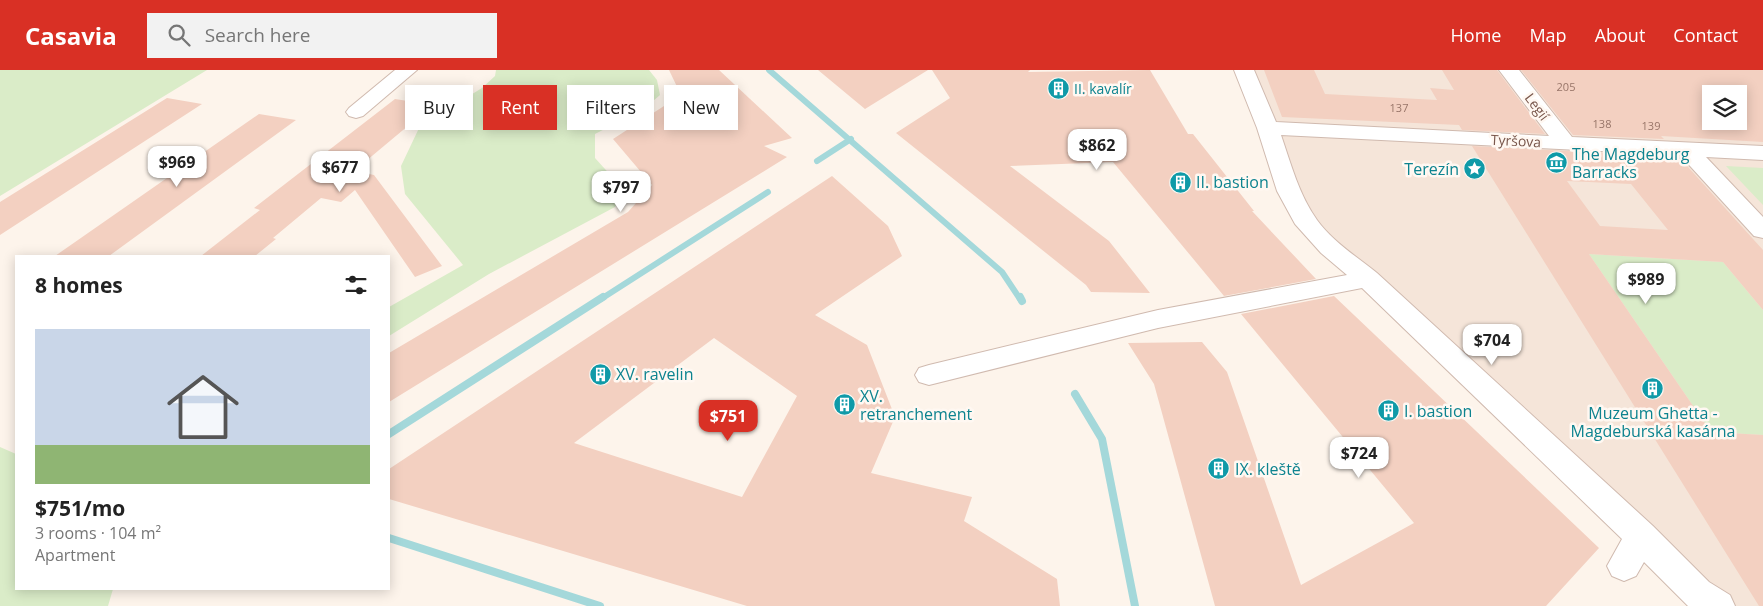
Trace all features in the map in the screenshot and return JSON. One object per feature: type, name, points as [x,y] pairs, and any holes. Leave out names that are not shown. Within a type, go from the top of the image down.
[{"type":"street","points":[[356,112],[406,70]]},
{"type":"street","points":[[1244,70],[1268,128],[1288,191],[1306,224],[1330,248],[1368,279],[1641,536],[1697,593],[1717,606]]},
{"type":"street","name":"Legií","points":[[1509,70],[1566,144]]},
{"type":"street","name":"Tyršova","points":[[1268,128],[1763,153]]},
{"type":"street","points":[[1687,150],[1763,231]]},
{"type":"street","points":[[929,375],[1158,319],[1368,279]]},
{"type":"street","points":[[1624,566],[1641,536]]},
{"type":"shaded area","points":[[1244,70],[1763,70],[1763,606],[1717,606],[1307,224]]},
{"type":"green space","points":[[0,70],[207,70],[0,196]]},
{"type":"green space","points":[[496,70],[649,70],[657,80],[660,95],[654,100],[654,85],[567,85],[567,130],[603,130],[595,134],[595,158],[624,190],[615,207],[489,274],[390,335],[390,306],[463,265],[405,194],[401,166],[418,130],[473,130],[473,94],[483,87],[483,130],[557,130],[557,85],[485,85],[495,76]]},
{"type":"green space","points":[[1726,166],[1763,168],[1763,205]]},
{"type":"green space","points":[[1589,254],[1723,262],[1763,310],[1763,435],[1711,432]]},
{"type":"green space","points":[[0,447],[15,454],[15,590],[113,590],[108,606],[0,606]]},
{"type":"building","points":[[669,70],[719,70],[735,85],[676,85]]},
{"type":"building","points":[[818,70],[928,70],[865,109]]},
{"type":"building","points":[[932,70],[1030,70],[1028,72],[1150,70],[1188,134],[1193,134],[1254,211],[1252,211],[1316,279],[1224,296],[1113,162],[1010,166],[1109,241],[1150,293],[1091,292],[1086,285],[896,133],[950,98]]},
{"type":"building","points":[[1264,70],[1314,70],[1325,94],[1437,100],[1430,88],[1454,90],[1442,70],[1497,70],[1545,134],[1462,130],[1459,125],[1282,117]]},
{"type":"building","points":[[1521,70],[1763,70],[1763,142],[1661,136],[1664,139],[1573,135]]},
{"type":"building","points":[[738,88],[792,138],[764,146],[787,157],[390,401],[390,352],[628,212],[652,185],[613,139],[627,130],[654,130],[654,112],[664,106],[664,130],[738,130]]},
{"type":"building","points":[[167,98],[202,104],[0,235],[0,202]]},
{"type":"building","points":[[395,99],[405,101],[405,128],[354,171],[374,175],[442,266],[415,277],[355,190],[341,202],[321,198],[273,238],[276,239],[256,255],[202,255],[260,210],[254,208]]},
{"type":"building","points":[[259,114],[296,120],[110,255],[56,255]]},
{"type":"building","name":"Muzeum Ghetta - Magdeburská kasárna","points":[[1472,146],[1679,157],[1763,250],[1763,310],[1723,262],[1589,254],[1711,432],[1763,435],[1763,606],[1759,606]],"holes":[[[1567,181],[1631,184],[1668,230],[1600,226]]]},
{"type":"building","name":"XV. ravelin","points":[[832,176],[888,226],[902,256],[815,315],[867,345],[895,417],[871,473],[972,497],[964,521],[1057,579],[1060,606],[747,606],[390,499],[390,468]],"holes":[[[714,338],[797,396],[742,497],[574,443]]]},
{"type":"building","name":"I. bastion","points":[[1334,296],[1599,548],[1546,606],[1215,606],[1154,384],[1128,343],[1202,342],[1227,372],[1301,585],[1414,523],[1241,314]]},
{"type":"waterway","points":[[769,70],[850,140]]},
{"type":"waterway","points":[[817,161],[850,140]]},
{"type":"waterway","points":[[850,140],[1002,272],[1020,299]]},
{"type":"waterway","points":[[601,299],[768,192]]},
{"type":"waterway","points":[[390,433],[603,297]]},
{"type":"waterway","points":[[1020,297],[1022,301]]},
{"type":"waterway","points":[[1075,394],[1102,439],[1135,606]]},
{"type":"waterway","points":[[390,538],[600,606]]},
{"type":"place","name":"II. kavalír","points":[[1058,89]]},
{"type":"place","name":"The Magdeburg Barracks","points":[[1556,163]]},
{"type":"place","name":"Terezín","points":[[1475,169]]},
{"type":"place","name":"II. bastion","points":[[1180,182]]},
{"type":"place","name":"XV. ravelin","points":[[600,374]]},
{"type":"place","name":"Muzeum Ghetta - Magdeburská kasárna","points":[[1653,389]]},
{"type":"place","name":"XV. retranchement","points":[[844,405]]},
{"type":"place","name":"I. bastion","points":[[1388,411]]},
{"type":"place","name":"IX. kleště","points":[[1219,469]]}]
